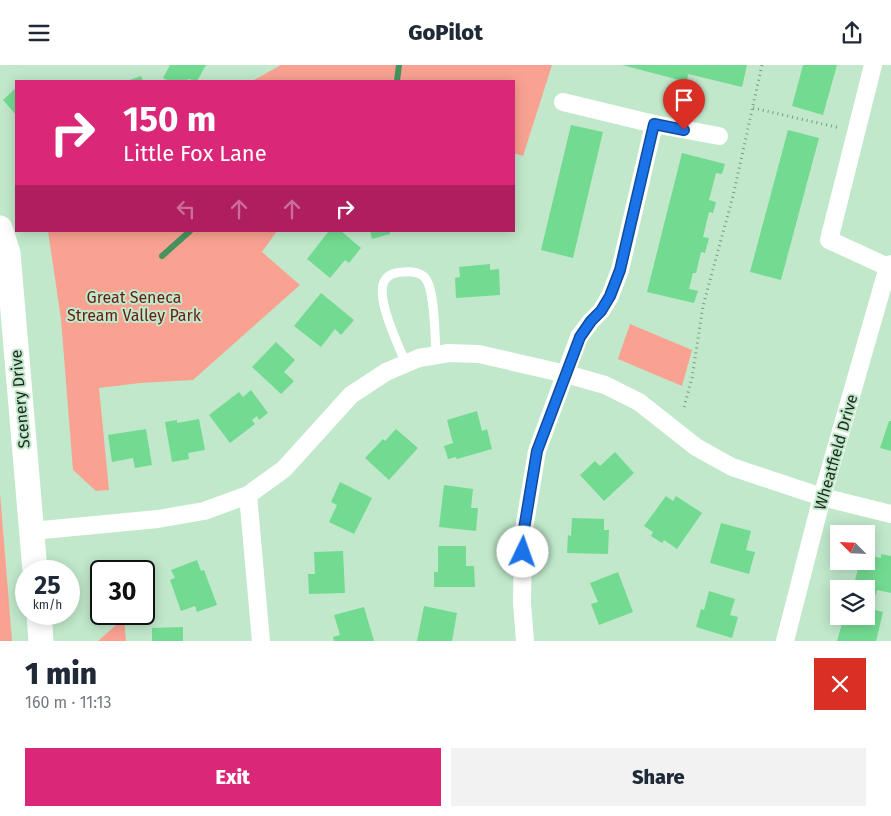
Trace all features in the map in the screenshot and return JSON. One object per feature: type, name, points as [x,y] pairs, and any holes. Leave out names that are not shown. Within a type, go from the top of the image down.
[{"type":"street","points":[[873,65],[829,241],[890,266]]},
{"type":"street","points":[[563,102],[718,137]]},
{"type":"street","points":[[525,641],[522,603],[523,535],[537,451],[580,337],[601,311],[610,296],[620,270],[654,124]]},
{"type":"street","name":"Scenery Drive","points":[[0,228],[8,253],[34,560]]},
{"type":"street","name":"Wheatfield Drive","points":[[785,641],[822,497],[890,266]]},
{"type":"street","points":[[32,531],[158,519],[204,511],[248,495],[284,469],[351,395],[386,372],[419,358],[449,353],[479,354],[605,385],[639,402],[696,447],[732,467],[822,497],[891,514]]},
{"type":"street","points":[[248,495],[261,641]]},
{"type":"street","points":[[40,625],[41,641]]},
{"type":"lane","points":[[406,364],[384,307],[381,288],[384,279],[397,272],[411,271],[422,275],[427,280],[431,293],[436,355]]},
{"type":"path","points":[[684,407],[692,378],[703,307],[733,196],[762,65]]},
{"type":"path","points":[[753,108],[856,132]]},
{"type":"green space","points":[[281,65],[552,65],[523,156],[515,153],[515,80],[254,80]]},
{"type":"green space","name":"Great Seneca Stream Valley Park","points":[[48,232],[276,232],[262,252],[300,285],[193,380],[140,383],[99,388],[109,490],[96,491],[73,470],[61,319]]},
{"type":"green space","points":[[630,324],[692,350],[682,386],[618,359]]},
{"type":"green space","points":[[0,493],[12,641],[0,641]]},
{"type":"green space","points":[[116,625],[125,625],[126,641],[98,641]]},
{"type":"building","points":[[170,65],[206,65],[198,80],[167,80],[163,78]]},
{"type":"building","points":[[622,65],[747,65],[742,87],[688,74],[687,82]]},
{"type":"building","points":[[803,65],[837,65],[823,115],[792,106]]},
{"type":"building","points":[[141,76],[143,80],[130,80]]},
{"type":"building","points":[[15,89],[15,114],[3,100]]},
{"type":"building","points":[[571,125],[603,132],[573,258],[541,250]]},
{"type":"building","points":[[788,130],[819,138],[781,280],[750,272]]},
{"type":"building","points":[[682,153],[725,164],[722,174],[716,173],[709,200],[716,202],[713,213],[709,212],[703,237],[709,238],[705,253],[701,252],[696,273],[693,273],[689,289],[698,291],[694,303],[647,292]]},
{"type":"building","points":[[328,232],[342,232],[361,248],[349,263],[345,260],[330,278],[307,259]]},
{"type":"building","points":[[370,232],[390,232],[390,234],[372,239]]},
{"type":"building","points":[[490,264],[490,270],[499,269],[500,295],[456,298],[455,278],[460,277],[459,267]]},
{"type":"building","points":[[321,293],[354,320],[341,335],[335,329],[321,347],[294,326]]},
{"type":"building","points":[[276,342],[295,360],[284,372],[294,381],[281,394],[252,367]]},
{"type":"building","points":[[251,390],[268,413],[259,420],[257,416],[252,420],[255,424],[230,443],[209,415],[239,392],[243,397]]},
{"type":"building","points":[[477,411],[482,431],[487,429],[492,449],[457,459],[456,457],[448,459],[444,446],[453,443],[447,420]]},
{"type":"building","points":[[199,419],[205,450],[188,453],[189,459],[172,462],[165,422],[177,420],[177,423]]},
{"type":"building","points":[[889,421],[891,421],[891,451],[880,448]]},
{"type":"building","points":[[146,429],[152,465],[135,468],[133,458],[112,462],[108,435]]},
{"type":"building","points":[[396,429],[418,448],[389,480],[365,458],[383,439],[385,441]]},
{"type":"building","points":[[615,452],[634,473],[604,501],[580,475],[595,461],[600,466]]},
{"type":"building","points":[[340,482],[372,498],[354,534],[329,522],[337,505],[331,502]]},
{"type":"building","points":[[444,485],[473,489],[471,508],[478,508],[476,531],[439,527]]},
{"type":"building","points":[[666,496],[673,501],[676,496],[702,513],[677,549],[664,540],[662,543],[651,536],[653,532],[644,526]]},
{"type":"building","points":[[572,518],[604,519],[604,530],[609,530],[608,554],[567,553],[568,535],[571,536]]},
{"type":"building","points":[[721,523],[751,531],[746,550],[755,552],[749,574],[710,563]]},
{"type":"building","points":[[438,546],[466,546],[466,566],[474,566],[475,587],[434,587],[434,572],[438,572]]},
{"type":"building","points":[[343,551],[345,593],[309,594],[308,574],[315,574],[314,552]]},
{"type":"building","points":[[881,554],[891,556],[891,593],[877,590],[876,595],[875,580],[855,580],[858,570],[875,570],[875,557],[881,558]]},
{"type":"building","points":[[197,560],[201,571],[204,570],[217,605],[197,612],[195,606],[181,611],[170,580],[175,578],[171,570]]},
{"type":"building","points":[[618,572],[633,612],[599,625],[591,604],[598,602],[590,583]]},
{"type":"building","points":[[709,591],[735,599],[730,615],[738,617],[732,638],[696,627],[701,609],[704,610]]},
{"type":"building","points":[[424,606],[457,613],[452,641],[417,641]]},
{"type":"building","points":[[364,607],[374,641],[334,641],[333,637],[340,635],[334,615]]},
{"type":"building","points":[[875,610],[883,612],[876,641],[837,641],[842,625],[875,625]]},
{"type":"building","points":[[183,627],[183,641],[152,641],[152,628]]},
{"type":"waterway","points":[[397,80],[399,65]]},
{"type":"waterway","points":[[162,256],[189,232]]},
{"type":"route","points":[[523,552],[523,535],[537,451],[580,337],[601,311],[610,296],[620,270],[654,124],[684,130]]}]
